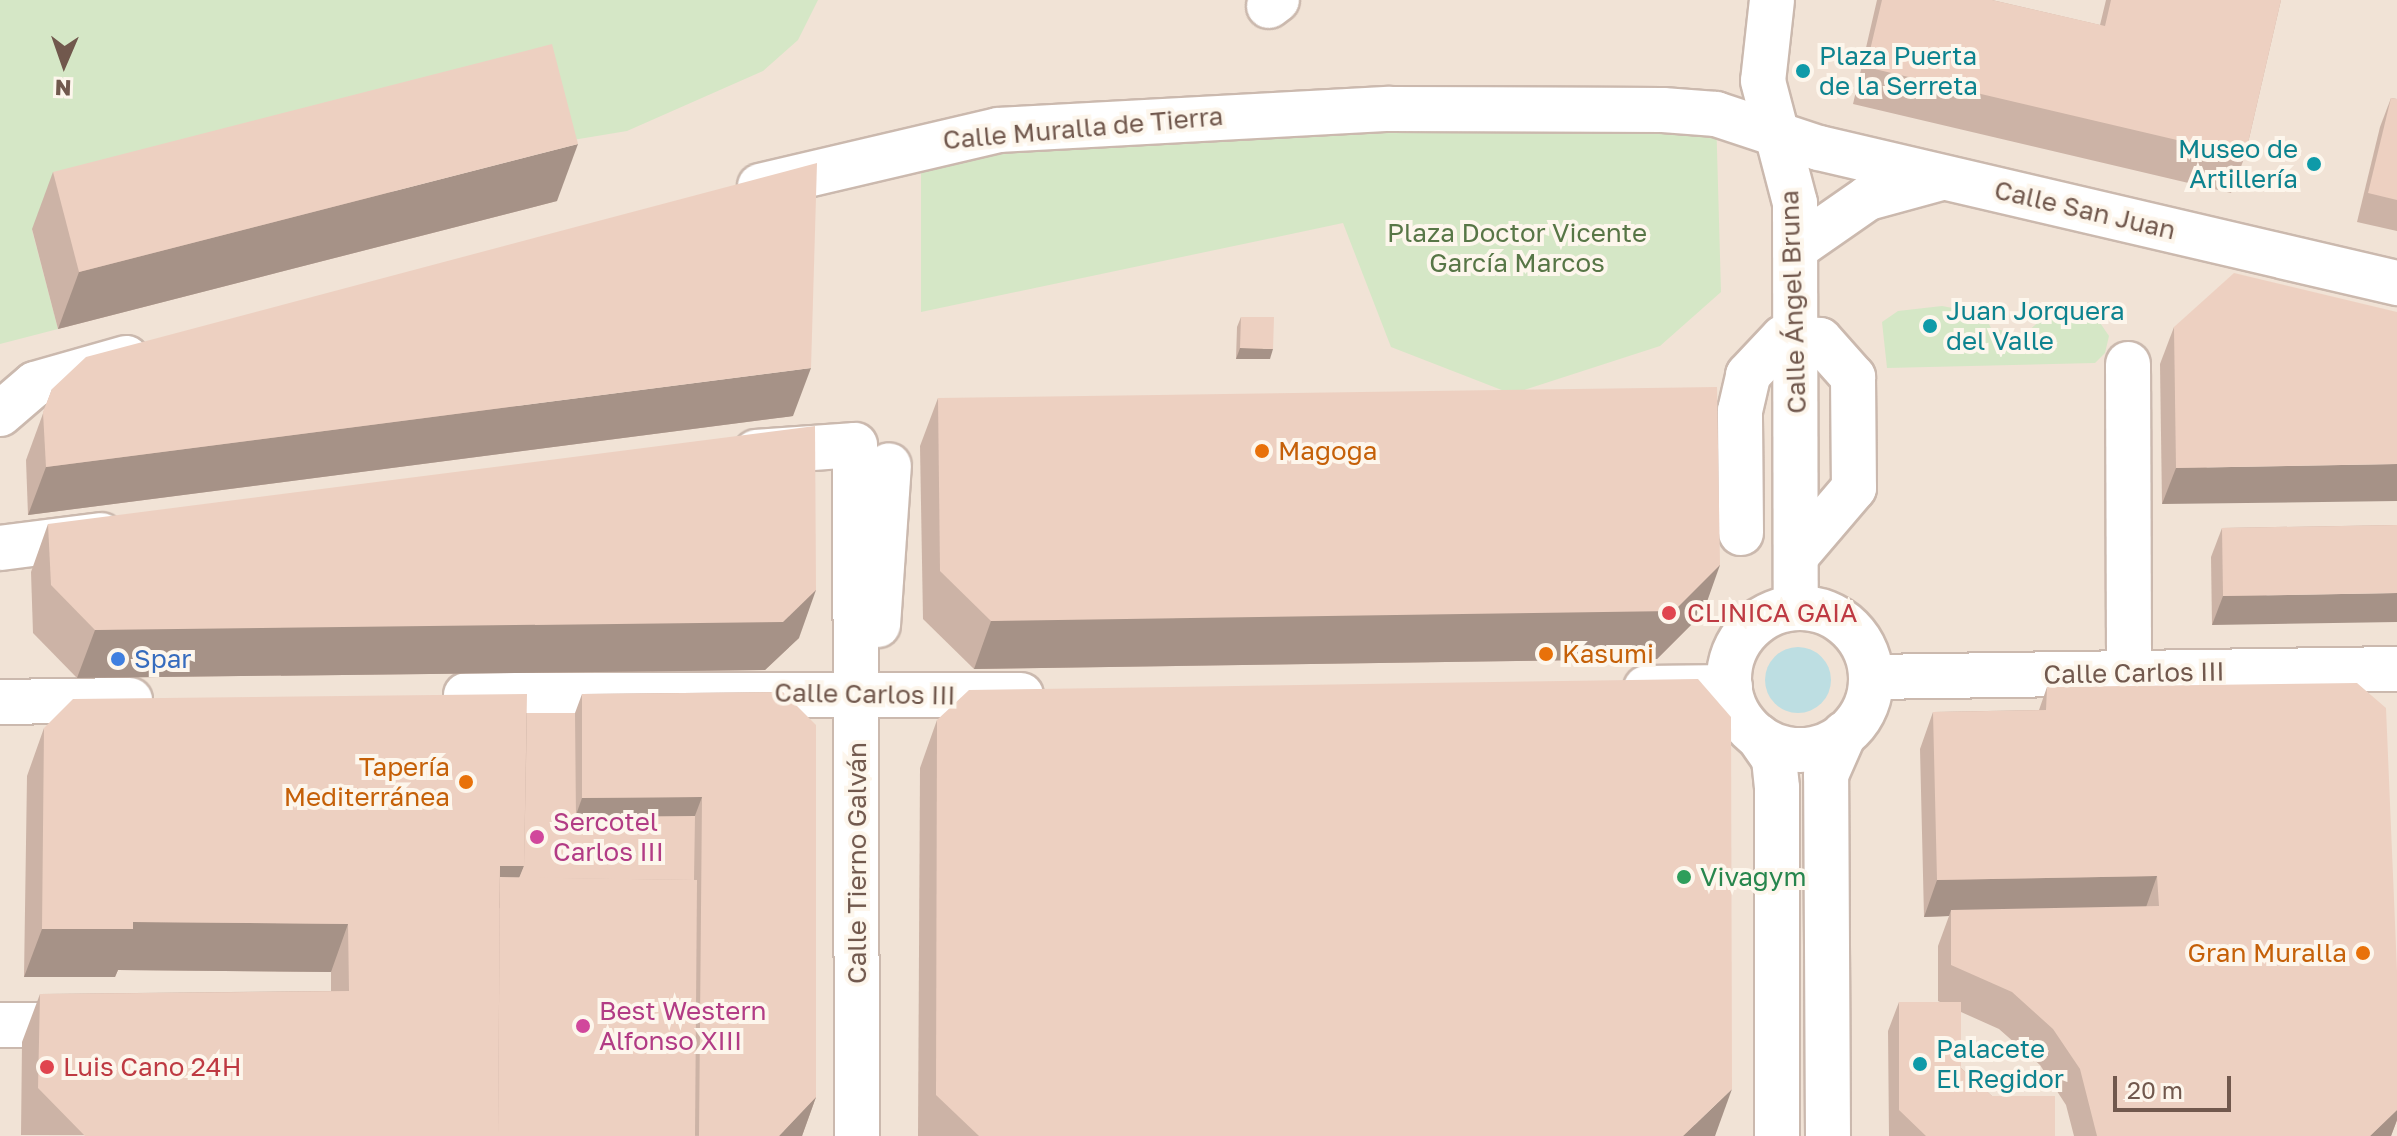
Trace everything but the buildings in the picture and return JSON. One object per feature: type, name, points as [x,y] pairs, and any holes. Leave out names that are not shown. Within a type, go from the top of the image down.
[{"type":"street","name":"Calle Ángel Bruna","points":[[1772,0],[1762,61],[1775,133],[1792,184],[1796,248],[1796,608]]},
{"type":"street","name":"Calle Muralla de Tierra","points":[[719,197],[921,143],[1188,117],[1663,110],[1716,114],[1775,133]]},
{"type":"street","name":"Calle San Juan","points":[[1775,133],[1944,178],[2397,283]]},
{"type":"street","points":[[1796,248],[1868,198],[1944,178]]},
{"type":"street","points":[[1741,533],[1742,391],[1766,349],[1797,337],[1820,340],[1849,366],[1855,469],[1850,499],[1796,556]]},
{"type":"street","points":[[0,414],[49,378],[167,347]]},
{"type":"street","points":[[2128,364],[2129,673]]},
{"type":"street","name":"Calle Tierno Galván","points":[[721,456],[872,455],[857,1136]]},
{"type":"street","points":[[0,548],[137,530]]},
{"type":"street","points":[[1777,1136],[1777,788],[1774,759],[1742,720],[1730,687],[1742,638],[1760,621],[1796,608],[1824,612],[1848,628],[1871,677],[1867,702],[1844,734],[1825,788],[1828,1136]]},
{"type":"street","name":"Calle Carlos III","points":[[1871,677],[2397,669]]},
{"type":"street","points":[[1603,688],[1730,687]]},
{"type":"street","name":"Calle Carlos III","points":[[426,696],[1069,695]]},
{"type":"street","points":[[0,702],[173,699]]},
{"type":"street","points":[[1758,736],[1802,750],[1844,734]]},
{"type":"street","points":[[0,1025],[136,1025]]},
{"type":"shaded area","points":[[0,0],[2397,0],[2397,1136],[0,1136]]},
{"type":"green space","points":[[0,0],[818,0],[798,40],[763,71],[627,131],[32,230],[58,329],[0,344]]},
{"type":"green space","name":"Plaza Doctor Vicente García Marcos","points":[[1716,114],[1721,292],[1660,346],[1512,394],[1391,347],[1343,223],[921,312],[921,143]]},
{"type":"green space","points":[[1942,306],[1984,314],[1991,328],[2024,335],[2045,316],[2070,308],[2094,314],[2109,336],[2105,353],[2095,363],[1887,368],[1882,322],[1898,311]]},
{"type":"water","points":[[1798,647],[1821,657],[1831,680],[1821,703],[1798,713],[1775,703],[1765,680],[1775,657]]},
{"type":"place","name":"Plaza Puerta de la Serreta","points":[[1803,71]]},
{"type":"place","name":"Museo de Artillería","points":[[2314,164]]},
{"type":"place","name":"Juan Jorquera del Valle","points":[[1930,326]]},
{"type":"place","name":"Magoga","points":[[1262,451]]},
{"type":"place","name":"CLINICA GAIA","points":[[1669,613]]},
{"type":"place","name":"Kasumi","points":[[1546,654]]},
{"type":"place","name":"Spar","points":[[118,659]]},
{"type":"place","name":"Tapería Mediterránea","points":[[466,782]]},
{"type":"place","name":"Sercotel Carlos III","points":[[537,837]]},
{"type":"place","name":"Vivagym","points":[[1684,877]]},
{"type":"place","name":"Gran Muralla","points":[[2363,953]]},
{"type":"place","name":"Best Western Alfonso XIII","points":[[583,1026]]},
{"type":"place","name":"Palacete El Regidor","points":[[1920,1064]]},
{"type":"place","name":"Luis Cano 24H","points":[[47,1067]]}]
